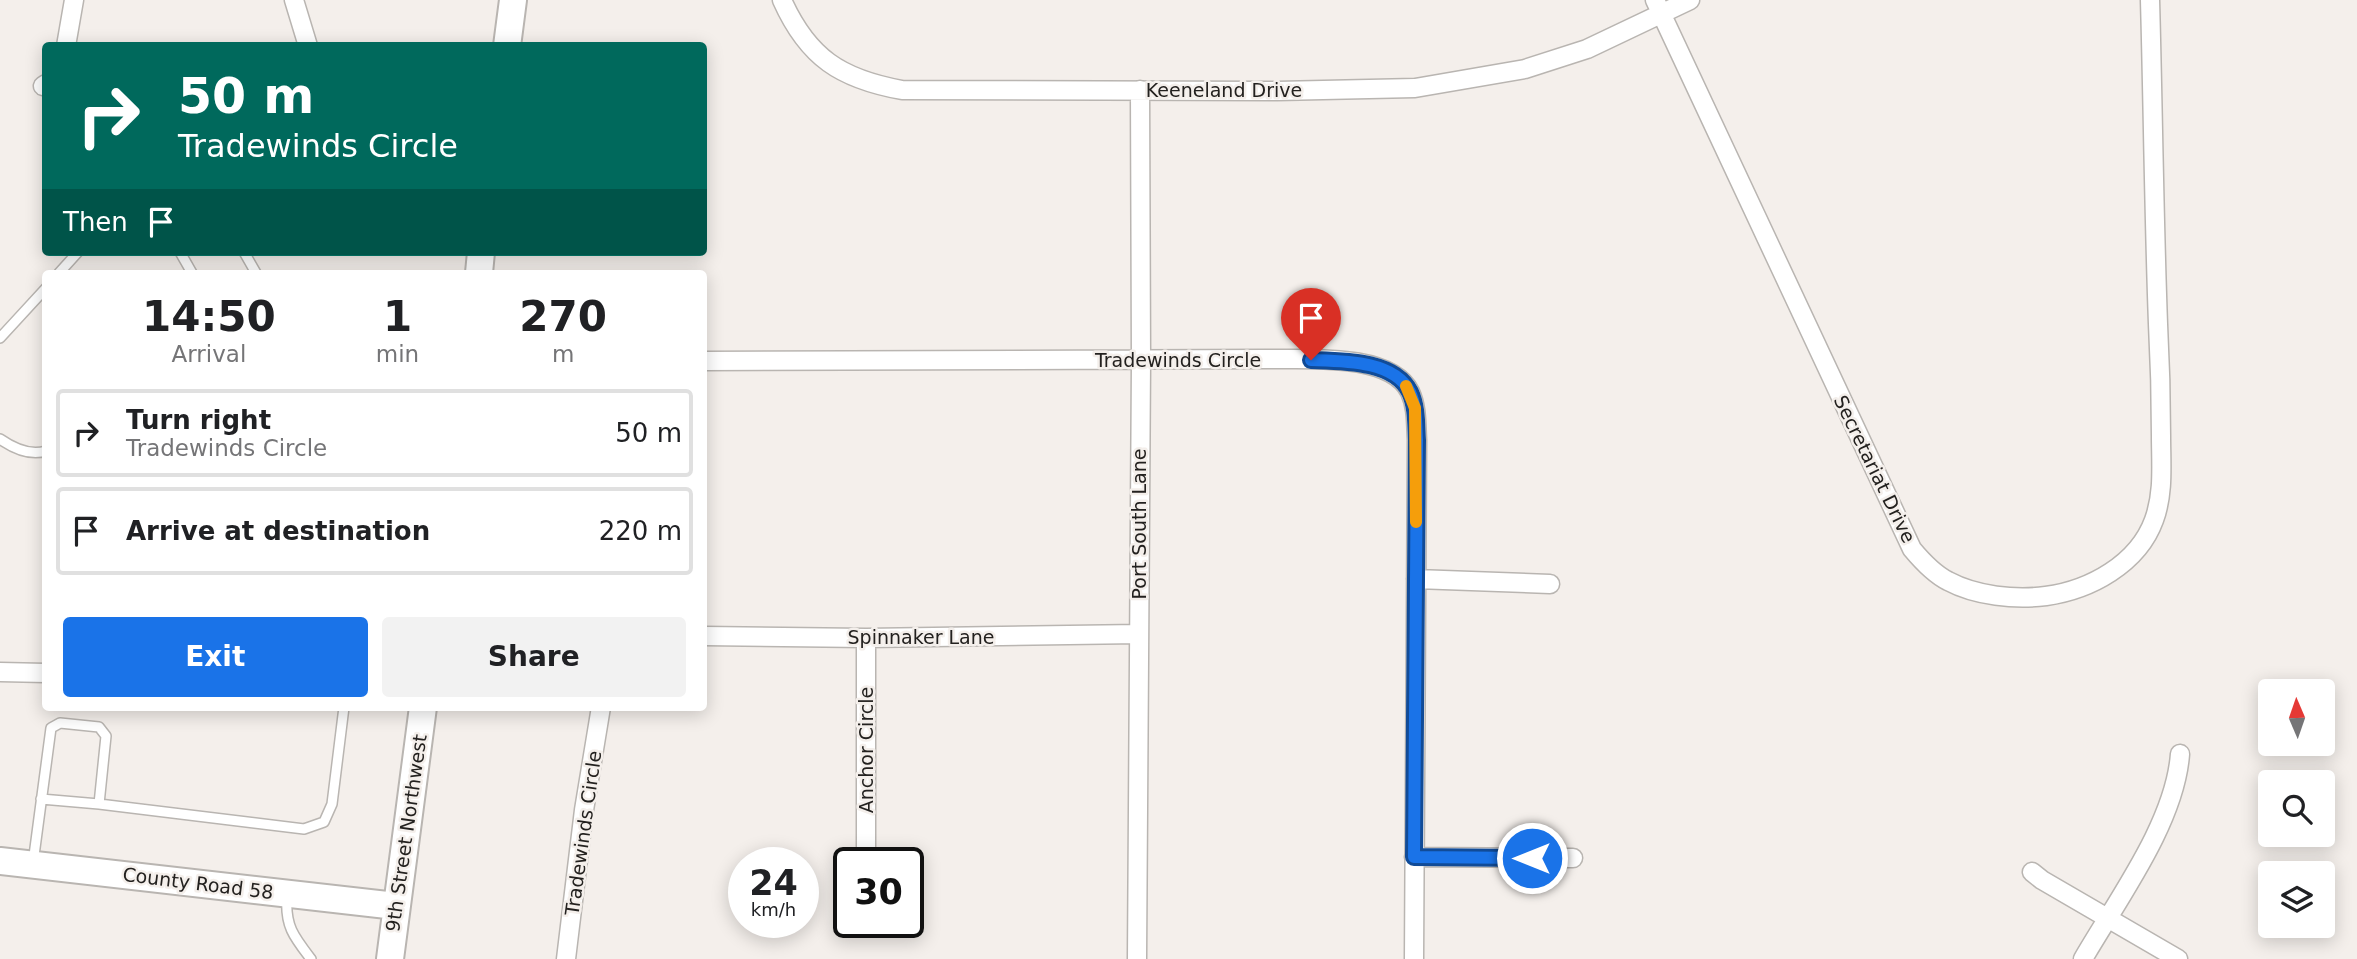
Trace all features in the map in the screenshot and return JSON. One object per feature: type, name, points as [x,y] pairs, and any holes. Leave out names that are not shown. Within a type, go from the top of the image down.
[{"type":"street","points":[[67,42],[74,0]]},
{"type":"street","points":[[294,0],[307,42]]},
{"type":"street","points":[[508,42],[513,0]]},
{"type":"street","name":"Keeneland Drive","points":[[782,0],[819,57],[845,74],[902,90],[1318,91],[1415,88],[1525,69],[1587,49],[1658,6],[1690,0]]},
{"type":"street","name":"Secretariat Drive","points":[[1658,6],[1912,549],[1947,581],[1975,591],[2038,597],[2085,587],[2114,570],[2146,536],[2154,522],[2158,505],[2162,478],[2161,390],[2150,0]]},
{"type":"street","name":"Port South Lane","points":[[1137,959],[1140,90]]},
{"type":"street","name":"Tradewinds Circle","points":[[707,361],[1355,361],[1396,377],[1411,393],[1415,408],[1414,959]]},
{"type":"street","points":[[1416,579],[1550,584]]},
{"type":"street","name":"Spinnaker Lane","points":[[707,636],[866,638],[1139,634]]},
{"type":"street","name":"Anchor Circle","points":[[866,638],[866,847]]},
{"type":"street","points":[[0,672],[42,673]]},
{"type":"street","name":"9th Street Northwest","points":[[390,959],[422,711]]},
{"type":"street","name":"Tradewinds Circle","points":[[566,959],[584,810],[600,711]]},
{"type":"street","points":[[2083,959],[2153,840],[2171,799],[2180,754]]},
{"type":"street","points":[[1414,857],[1573,858]]},
{"type":"street","name":"County Road 58","points":[[0,861],[396,906]]},
{"type":"street","points":[[2032,872],[2178,959]]},
{"type":"lane","points":[[62,270],[74,256]]},
{"type":"lane","points":[[0,338],[42,292]]},
{"type":"lane","points":[[0,439],[22,451],[42,452]]},
{"type":"lane","points":[[41,799],[304,829],[324,822],[332,804],[344,711]]},
{"type":"lane","points":[[33,864],[51,728],[60,723],[99,727],[106,736],[99,804]]},
{"type":"lane","points":[[287,893],[287,923],[310,959]]},
{"type":"slow traffic","points":[[1406,386],[1415,408],[1416,522]]},
{"type":"route","points":[[1311,360],[1355,361],[1380,369],[1405,385],[1411,393],[1415,408],[1414,857],[1532,858]]}]
